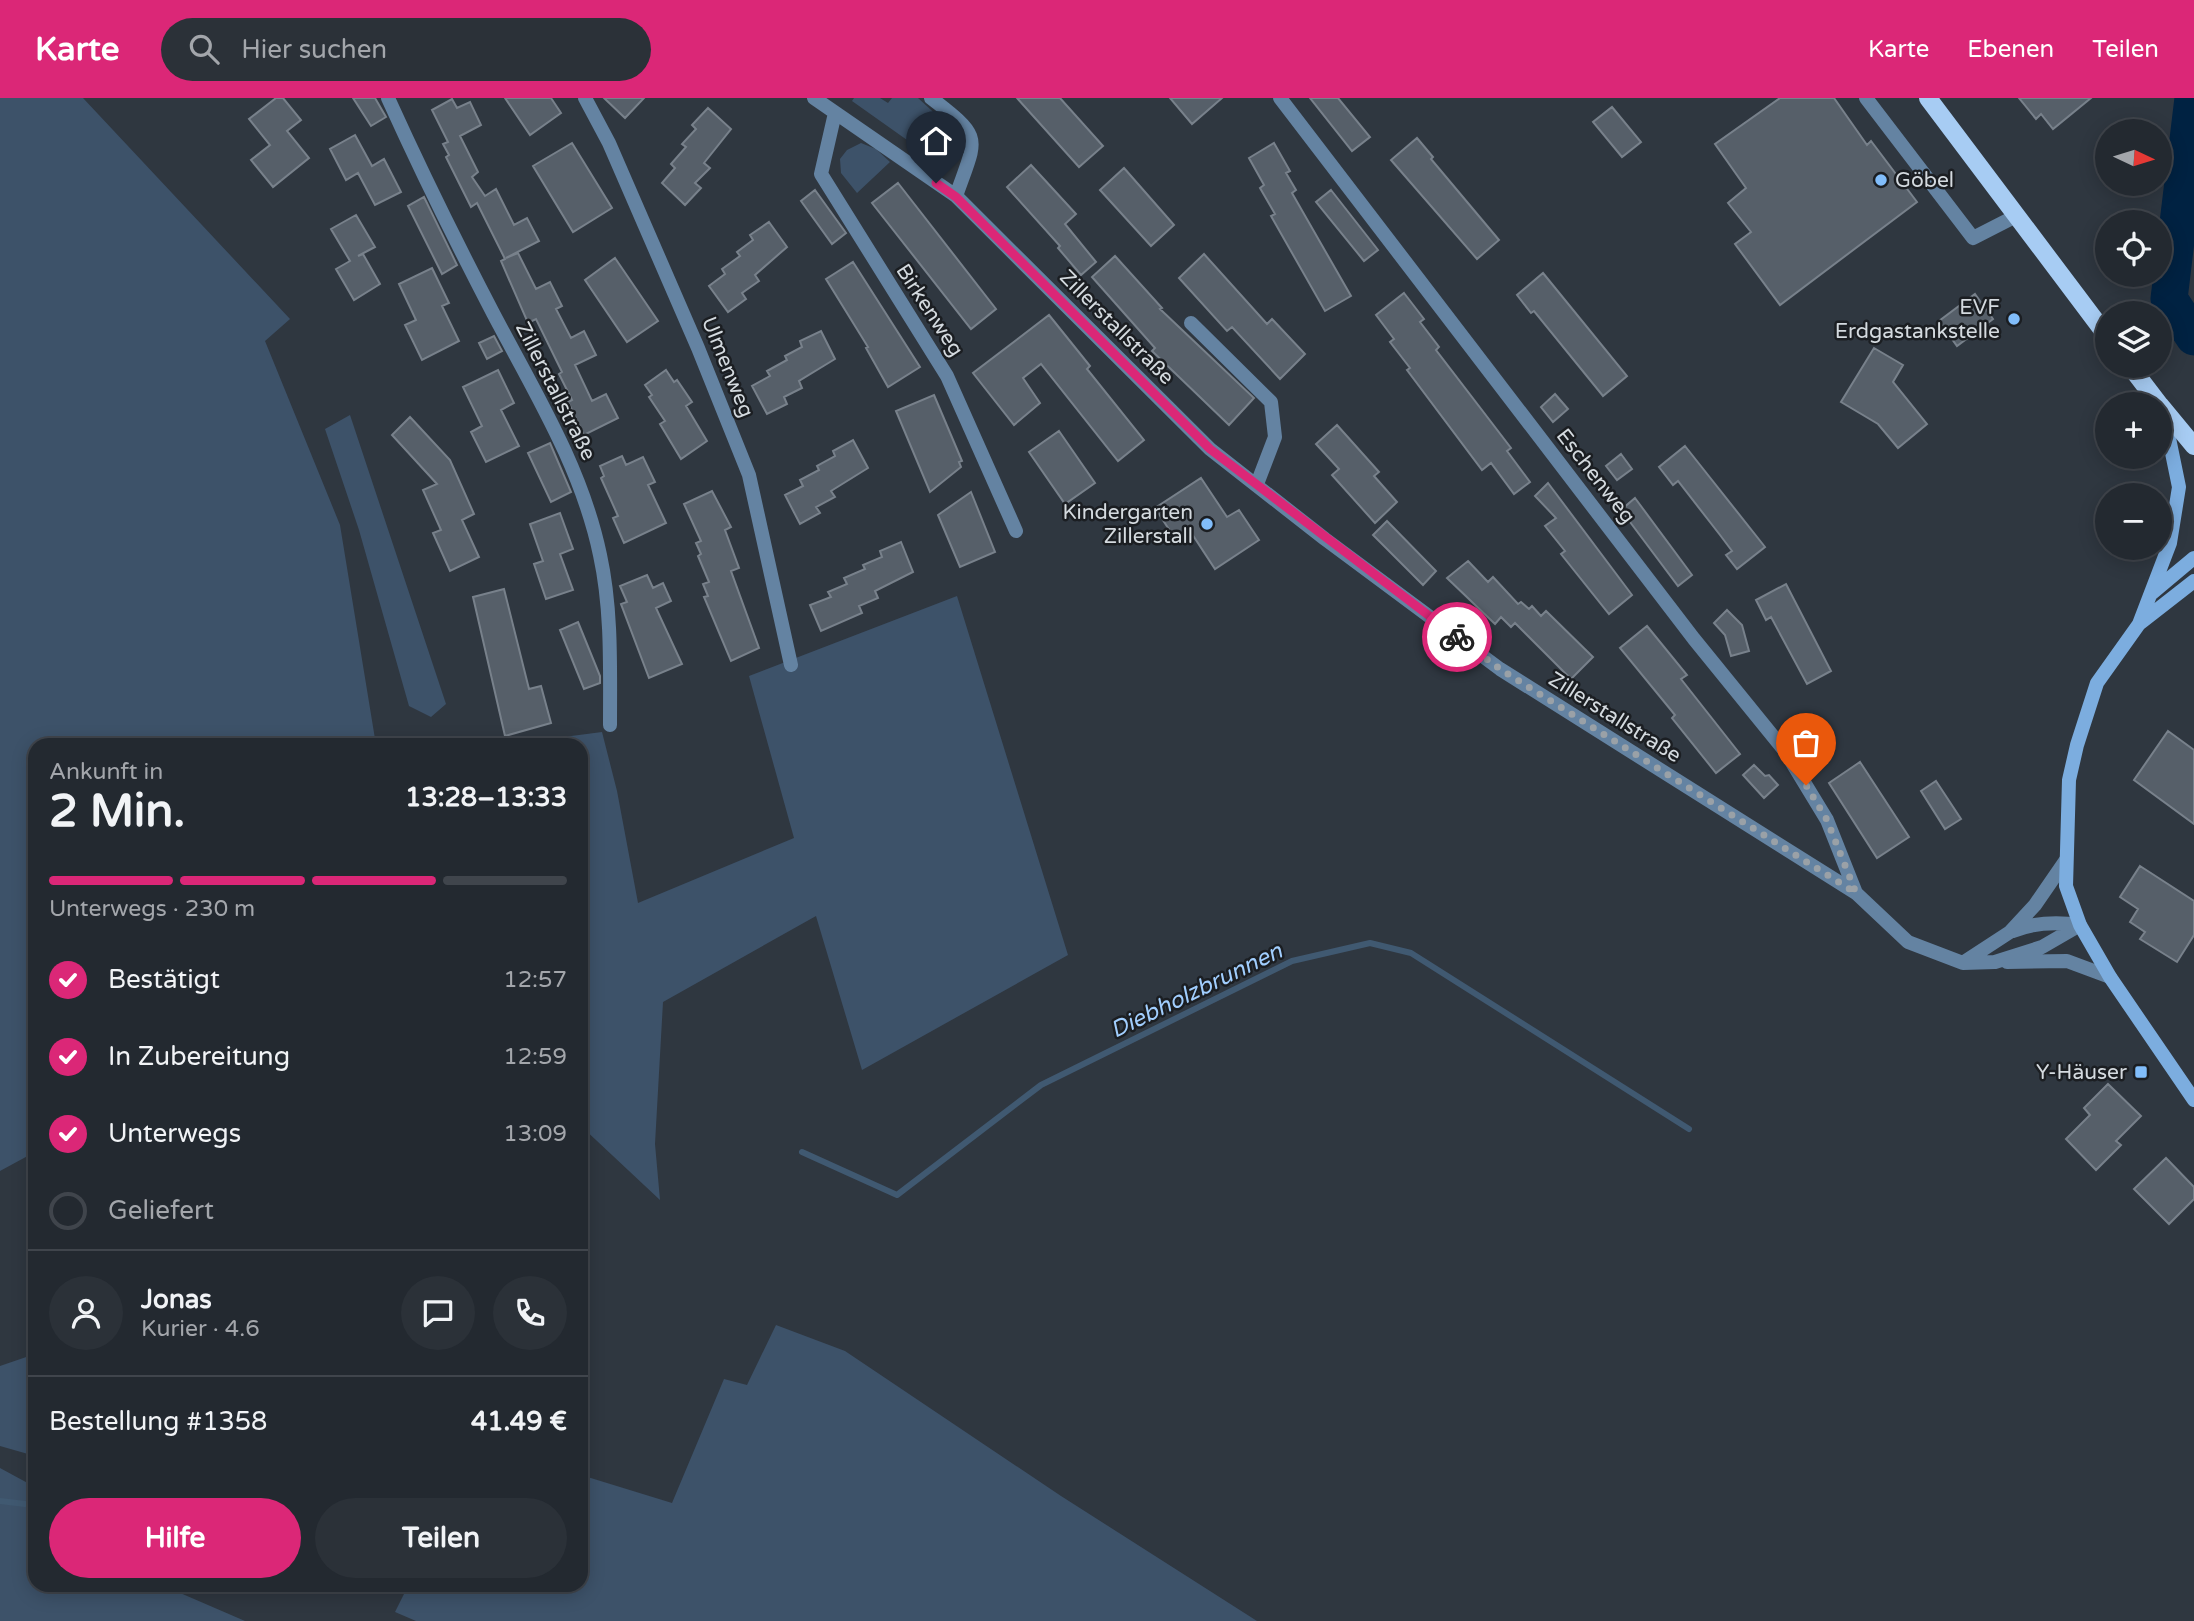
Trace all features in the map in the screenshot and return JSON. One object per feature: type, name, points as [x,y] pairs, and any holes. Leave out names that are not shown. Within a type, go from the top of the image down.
[{"type":"main road","points":[[1928,98],[2095,320]]},
{"type":"main road","points":[[2172,420],[2194,446]]},
{"type":"main road","points":[[2172,457],[2179,487],[2170,543],[2139,624],[2097,683],[2077,745],[2069,780],[2066,887],[2080,925],[2110,977],[2194,1100]]},
{"type":"main road","points":[[2151,594],[2194,558]]},
{"type":"main road","points":[[2139,624],[2194,581]]},
{"type":"main road","points":[[2171,599],[2194,594]]},
{"type":"street","name":"Zillerstallstraße","points":[[388,98],[448,228],[558,437],[582,490],[601,556],[610,638],[610,725]]},
{"type":"street","name":"Ulmenweg","points":[[585,98],[609,142],[698,348],[749,475],[791,665]]},
{"type":"street","name":"Zillerstallstraße","points":[[814,98],[956,197],[1210,449],[1325,539],[1500,669],[1856,893],[1908,942],[1963,963],[2067,961],[2110,977]]},
{"type":"street","points":[[931,98],[970,130],[974,146],[956,197]]},
{"type":"street","name":"Eschenweg","points":[[1280,98],[1694,639],[1785,751],[1827,820],[1856,893]]},
{"type":"street","points":[[1866,98],[1973,238],[2016,216]]},
{"type":"street","name":"Birkenweg","points":[[835,114],[821,174],[947,376],[1016,531]]},
{"type":"street","points":[[1191,323],[1271,402],[1275,436],[1257,484]]},
{"type":"street","points":[[2010,932],[2035,905],[2066,860]]},
{"type":"street","points":[[1963,963],[2010,932],[2029,925],[2080,925]]},
{"type":"street","name":"Zillerstallstraße","points":[[1995,961],[2042,947],[2080,925]]},
{"type":"shaded area","points":[[0,98],[83,98],[290,319],[265,341],[340,525],[375,738],[28,738],[28,1156],[0,1171]]},
{"type":"shaded area","points":[[854,98],[880,98],[888,103],[892,98],[918,98],[954,131],[953,146],[948,155],[931,157],[852,101]]},
{"type":"shaded area","points":[[861,143],[876,149],[890,162],[857,193],[841,173],[840,159],[847,150]]},
{"type":"shaded area","points":[[350,415],[446,704],[431,717],[409,706],[359,530],[325,429]]},
{"type":"shaded area","points":[[957,596],[1068,955],[862,1070],[816,916],[663,1002],[655,1144],[660,1200],[588,1133],[588,738],[556,738],[602,732],[617,791],[638,903],[794,838],[749,676]]},
{"type":"shaded area","points":[[776,1325],[845,1351],[1061,1496],[1257,1621],[416,1621],[395,1612],[405,1592],[588,1592],[588,1477],[672,1503],[724,1379],[747,1385]]},
{"type":"shaded area","points":[[28,1356],[28,1454],[0,1446],[0,1366]]},
{"type":"shaded area","points":[[0,1468],[28,1483],[28,1592],[178,1592],[245,1621],[0,1621]]},
{"type":"building","points":[[276,98],[283,98],[301,120],[287,131],[309,158],[273,187],[251,160],[270,145],[249,119]]},
{"type":"building","points":[[353,98],[375,98],[386,117],[371,126]]},
{"type":"building","points":[[505,98],[551,98],[561,113],[530,135]]},
{"type":"building","points":[[604,98],[644,98],[625,118]]},
{"type":"building","points":[[1017,98],[1060,98],[1103,146],[1079,167]]},
{"type":"building","points":[[1170,98],[1222,98],[1192,124]]},
{"type":"building","points":[[1310,98],[1338,98],[1370,137],[1352,151]]},
{"type":"building","points":[[1780,98],[1834,98],[1867,145],[1871,141],[1917,202],[1780,305],[1735,244],[1751,232],[1728,203],[1746,188],[1715,144]]},
{"type":"building","points":[[2019,98],[2091,98],[2053,129],[2041,114],[2036,119]]},
{"type":"building","points":[[452,99],[457,108],[470,102],[481,125],[460,136],[478,172],[472,177],[485,196],[496,189],[514,225],[527,218],[539,241],[506,258],[518,253],[536,289],[550,282],[562,306],[556,309],[571,338],[584,331],[596,355],[575,365],[592,401],[606,394],[618,418],[584,435],[568,402],[572,400],[559,374],[562,372],[536,319],[528,323],[501,261],[505,259],[477,203],[471,207],[446,157],[449,155],[443,144],[448,142],[432,110]]},
{"type":"building","points":[[1612,107],[1641,142],[1622,157],[1593,122]]},
{"type":"building","points":[[708,108],[731,129],[704,163],[710,168],[695,183],[701,188],[685,205],[662,183],[675,168],[671,164],[686,147],[682,144],[696,129],[692,125]]},
{"type":"building","points":[[355,135],[372,166],[384,159],[401,192],[375,205],[358,173],[346,180],[330,149]]},
{"type":"building","points":[[1417,138],[1433,157],[1431,159],[1499,240],[1477,259],[1391,160]]},
{"type":"building","points":[[572,143],[612,208],[573,232],[533,166]]},
{"type":"building","points":[[1274,143],[1290,171],[1286,173],[1296,190],[1292,193],[1351,296],[1325,311],[1271,216],[1275,214],[1260,188],[1264,185],[1249,158]]},
{"type":"building","points":[[1031,165],[1076,214],[1065,224],[1096,262],[1081,275],[1058,248],[1060,246],[1007,187]]},
{"type":"building","points":[[1124,168],[1174,225],[1151,246],[1100,190]]},
{"type":"building","points":[[898,183],[996,309],[971,329],[872,203]]},
{"type":"building","points":[[815,190],[846,233],[832,244],[801,201]]},
{"type":"building","points":[[1331,190],[1378,250],[1364,261],[1316,202]]},
{"type":"building","points":[[424,197],[457,265],[442,274],[408,206]]},
{"type":"building","points":[[356,215],[375,247],[358,256],[363,254],[380,284],[354,300],[336,269],[350,261],[331,229]]},
{"type":"building","points":[[769,222],[787,247],[755,275],[759,281],[742,293],[746,299],[728,312],[709,286],[725,274],[722,269],[740,256],[737,252],[753,240],[750,235]]},
{"type":"building","points":[[1204,254],[1267,324],[1272,319],[1305,354],[1280,379],[1232,327],[1227,331],[1179,278]]},
{"type":"building","points":[[1115,256],[1162,308],[1160,309],[1254,398],[1229,425],[1152,351],[1155,348],[1092,277]]},
{"type":"building","points":[[615,258],[658,321],[627,342],[585,280]]},
{"type":"building","points":[[853,262],[920,367],[888,387],[866,348],[868,347],[826,279]]},
{"type":"building","points":[[432,268],[449,303],[442,306],[459,341],[422,360],[405,325],[416,320],[399,284]]},
{"type":"building","points":[[1543,273],[1627,376],[1603,396],[1534,311],[1531,313],[1517,295]]},
{"type":"building","points":[[1404,293],[1424,319],[1420,322],[1439,347],[1436,350],[1511,448],[1507,451],[1530,482],[1514,494],[1491,463],[1482,470],[1407,370],[1410,368],[1390,342],[1394,339],[1376,315]]},
{"type":"building","points":[[1975,294],[1993,319],[1957,346],[1939,321]]},
{"type":"building","points":[[1049,315],[1090,366],[1087,369],[1144,440],[1118,461],[1041,364],[1023,378],[1040,403],[1014,425],[973,373]]},
{"type":"building","points":[[821,331],[835,359],[799,381],[802,388],[784,397],[787,404],[767,414],[752,386],[770,376],[767,371],[787,360],[785,356],[802,347],[800,341]]},
{"type":"building","points":[[494,336],[502,351],[487,359],[479,343]]},
{"type":"building","points":[[1874,348],[1903,365],[1893,382],[1927,424],[1898,448],[1878,424],[1841,402]]},
{"type":"building","points":[[498,370],[514,403],[501,410],[519,446],[486,462],[471,432],[482,426],[463,387]]},
{"type":"building","points":[[666,370],[674,382],[677,380],[692,402],[686,406],[707,441],[681,459],[660,424],[665,421],[649,397],[652,395],[645,385]]},
{"type":"building","points":[[1555,394],[1568,409],[1553,422],[1541,407]]},
{"type":"building","points":[[934,395],[962,461],[959,462],[961,467],[930,492],[896,411]]},
{"type":"building","points":[[410,417],[450,460],[474,514],[462,520],[479,557],[450,571],[433,533],[441,530],[423,490],[437,484],[392,435]]},
{"type":"building","points":[[1337,425],[1379,472],[1374,476],[1397,502],[1375,523],[1332,475],[1339,469],[1316,444]]},
{"type":"building","points":[[1059,431],[1095,483],[1065,504],[1029,452]]},
{"type":"building","points":[[853,440],[868,468],[831,491],[835,497],[816,507],[820,513],[800,524],[785,495],[803,486],[800,480],[819,470],[817,466],[835,456],[833,451]]},
{"type":"building","points":[[550,443],[571,492],[551,502],[528,453]]},
{"type":"building","points":[[1685,446],[1765,547],[1737,569],[1726,555],[1732,551],[1720,535],[1678,481],[1673,485],[1659,467]]},
{"type":"building","points":[[1621,454],[1632,469],[1617,480],[1606,466]]},
{"type":"building","points":[[622,456],[626,465],[643,457],[655,482],[648,485],[666,523],[624,543],[613,518],[618,516],[601,478],[604,476],[600,466]]},
{"type":"building","name":"Kindergarten Zillerstall","points":[[1201,478],[1227,517],[1239,510],[1259,540],[1215,569],[1190,531],[1176,540],[1155,508]]},
{"type":"building","points":[[1548,483],[1632,595],[1609,614],[1561,554],[1565,551],[1545,526],[1556,518],[1535,496]]},
{"type":"building","points":[[712,491],[731,527],[725,530],[739,568],[731,571],[759,648],[731,661],[704,597],[708,596],[703,584],[709,582],[698,556],[701,554],[696,543],[701,541],[684,504]]},
{"type":"building","points":[[971,492],[995,552],[960,567],[938,515]]},
{"type":"building","points":[[1635,498],[1692,575],[1678,586],[1621,510]]},
{"type":"building","points":[[560,513],[573,549],[560,554],[573,590],[546,599],[534,564],[543,561],[530,524]]},
{"type":"building","points":[[1387,521],[1436,571],[1423,585],[1373,535]]},
{"type":"building","points":[[901,542],[913,572],[875,591],[878,598],[859,606],[862,613],[821,631],[810,605],[831,597],[828,592],[847,584],[844,578],[865,569],[863,565],[882,557],[880,551]]},
{"type":"building","points":[[1468,561],[1488,582],[1493,577],[1518,604],[1521,602],[1529,609],[1532,606],[1541,616],[1546,611],[1593,657],[1571,679],[1515,623],[1511,627],[1501,617],[1495,624],[1447,578]]},
{"type":"building","points":[[647,575],[653,588],[663,583],[671,601],[656,608],[682,664],[649,678],[621,604],[627,602],[620,586]]},
{"type":"building","points":[[1786,584],[1831,671],[1807,684],[1771,617],[1766,620],[1756,600]]},
{"type":"building","points":[[504,589],[529,689],[541,686],[551,723],[505,736],[473,597]]},
{"type":"building","points":[[1727,610],[1742,625],[1749,651],[1731,656],[1725,635],[1714,623]]},
{"type":"building","points":[[578,622],[600,676],[600,683],[584,689],[560,630]]},
{"type":"building","points":[[1647,626],[1687,675],[1681,679],[1740,754],[1716,773],[1672,718],[1675,715],[1620,648]]},
{"type":"building","points":[[2168,731],[2194,750],[2194,824],[2134,780]]},
{"type":"building","points":[[1860,762],[1909,837],[1877,858],[1829,783]]},
{"type":"building","points":[[1754,765],[1778,785],[1764,798],[1743,775]]},
{"type":"building","points":[[1936,781],[1961,819],[1945,829],[1921,791]]},
{"type":"building","points":[[2140,866],[2194,901],[2194,935],[2177,962],[2140,939],[2145,932],[2130,922],[2138,909],[2120,897]]},
{"type":"building","points":[[2108,1084],[2141,1116],[2116,1141],[2121,1145],[2096,1170],[2066,1139],[2090,1115],[2084,1108]]},
{"type":"building","points":[[2166,1158],[2194,1187],[2194,1199],[2169,1224],[2134,1189]]},
{"type":"waterway","points":[[2193,98],[2169,299],[2194,337]]},
{"type":"waterway","name":"Diebholzbrunnen","points":[[802,1152],[897,1195],[1041,1085],[1292,961],[1370,943],[1411,953],[1689,1129]]},
{"type":"waterway","name":"Diebholzbrunnen","points":[[0,1501],[25,1504]]},
{"type":"way so far","points":[[1457,637],[1500,669],[1856,893],[1827,820],[1806,785]]},
{"type":"place","name":"Göbel","points":[[1881,180]]},
{"type":"place","name":"EVF Erdgastankstelle","points":[[2014,319]]},
{"type":"place","name":"Kindergarten Zillerstall","points":[[1207,524]]},
{"type":"place","name":"Y-Häuser","points":[[2141,1072]]},
{"type":"route","points":[[936,183],[956,197],[1210,449],[1457,637]]}]
